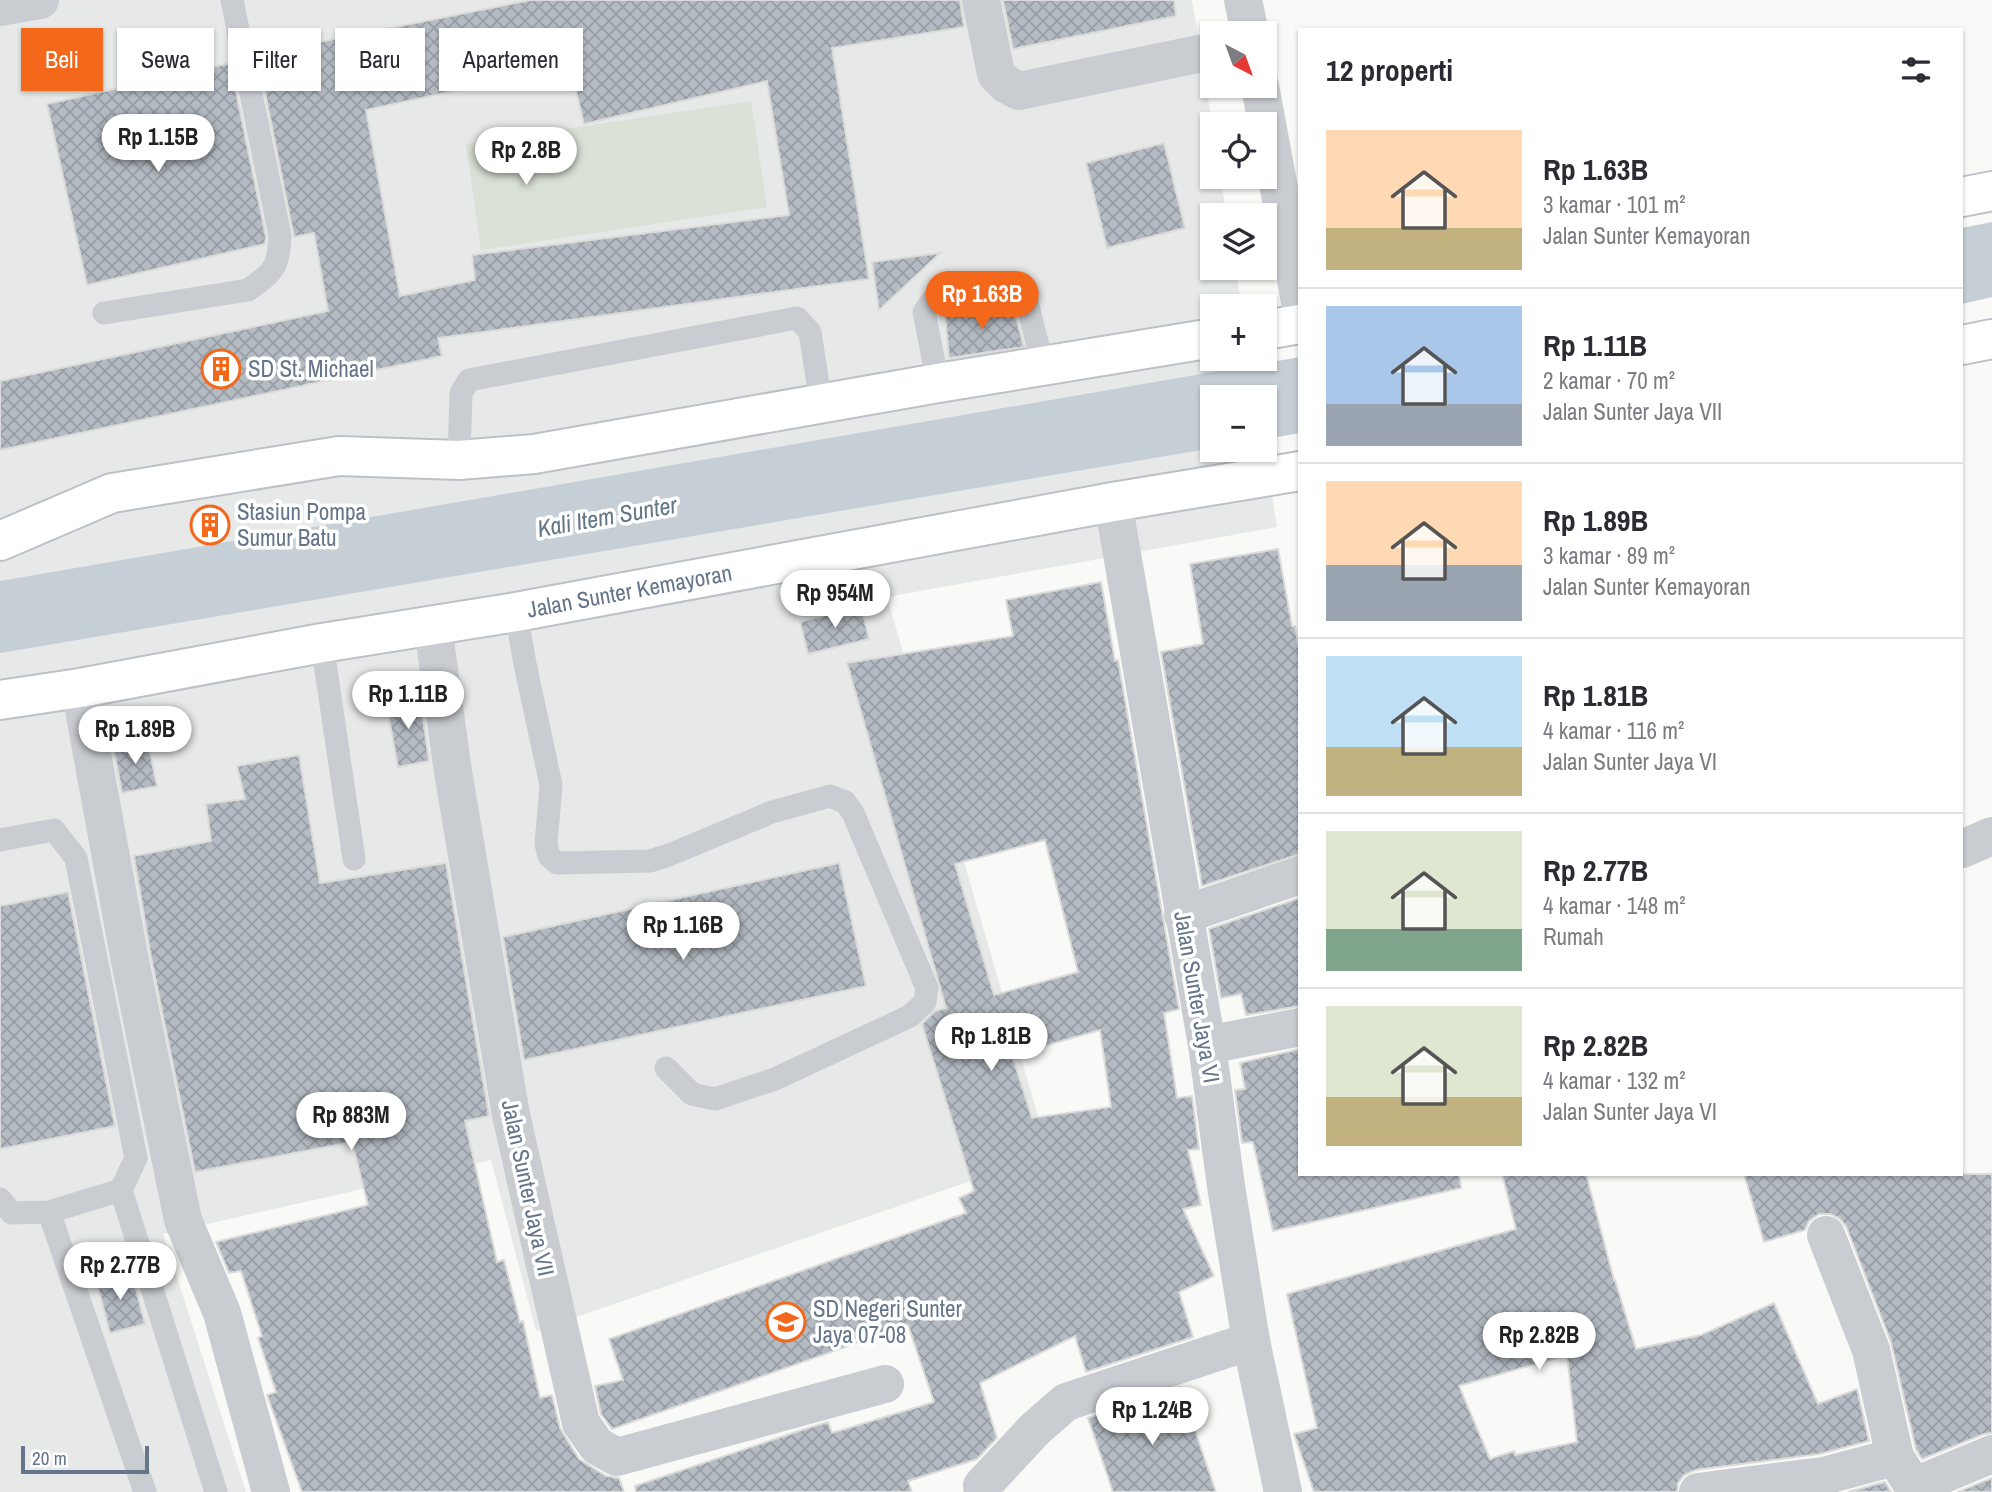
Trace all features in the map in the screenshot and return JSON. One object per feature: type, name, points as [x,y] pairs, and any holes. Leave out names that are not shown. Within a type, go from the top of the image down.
[{"type":"main road","points":[[1963,197],[1992,191]]},
{"type":"main road","points":[[1277,328],[1298,324]]},
{"type":"main road","points":[[1963,345],[1992,339]]},
{"type":"main road","points":[[0,541],[112,493],[339,456],[459,460],[534,454],[1200,340]]},
{"type":"main road","name":"Jalan Sunter Kemayoran","points":[[0,700],[80,688],[322,643],[433,627],[1113,502],[1298,471]]},
{"type":"street","points":[[0,7],[40,0]]},
{"type":"street","points":[[981,0],[996,74],[1007,85],[1019,91],[1200,54]]},
{"type":"street","points":[[1243,0],[1247,21]]},
{"type":"street","points":[[1262,98],[1298,291]]},
{"type":"street","name":"Jalan Sunter Jaya VI","points":[[1113,502],[1207,1045],[1251,1341],[1283,1492]]},
{"type":"street","name":"Jalan Sunter Jaya VII","points":[[433,627],[453,772],[510,1115],[581,1423],[597,1446],[617,1457],[885,1384]]},
{"type":"street","points":[[80,688],[133,974],[183,1220],[222,1313],[271,1492]]},
{"type":"street","points":[[1963,849],[1992,836]]},
{"type":"street","points":[[1184,915],[1298,876]]},
{"type":"street","points":[[1207,1045],[1298,1027]]},
{"type":"street","points":[[1826,1235],[1871,1350],[1909,1478]]},
{"type":"street","points":[[982,1486],[1035,1429],[1066,1402],[1251,1341]]},
{"type":"street","points":[[1698,1492],[1824,1476],[1909,1478],[1992,1454]]},
{"type":"lane","points":[[104,313],[248,290],[268,277],[279,259],[280,236],[232,0]]},
{"type":"lane","points":[[938,383],[924,312],[932,301],[1020,288],[1025,294],[1043,366]]},
{"type":"lane","points":[[459,460],[461,393],[468,380],[797,318],[810,332],[821,404]]},
{"type":"lane","points":[[516,612],[551,785],[546,844],[549,856],[557,863],[650,861],[772,813],[830,796],[845,802],[853,813],[927,988],[925,1002],[909,1016],[775,1079],[715,1100],[692,1094],[666,1069]]},
{"type":"lane","points":[[322,643],[354,859]]},
{"type":"lane","points":[[0,840],[54,830],[76,858],[136,1158],[121,1190],[216,1492]]},
{"type":"lane","points":[[0,1199],[12,1213],[49,1212],[121,1190]]},
{"type":"lane","points":[[49,1212],[145,1492]]},
{"type":"shaded area","points":[[56,0],[1192,0],[1200,49],[1200,98],[1208,98],[1210,112],[1200,112],[1200,189],[1222,189],[1225,203],[1200,203],[1200,280],[1237,280],[1240,294],[1200,294],[1200,371],[1252,371],[1254,385],[1200,385],[1200,462],[1267,462],[1277,527],[887,597],[1049,1154],[536,1331],[491,1160],[163,1234],[246,1492],[0,1492],[0,10]]},
{"type":"shaded area","points":[[751,101],[767,207],[481,250],[466,144]]},
{"type":"water","points":[[1992,222],[1992,297],[1963,304],[1963,228]]},
{"type":"water","name":"Kali Item Sunter","points":[[1298,357],[1298,433],[1277,437],[1277,385],[1200,385],[1200,450],[0,653],[0,581],[1219,371],[1277,371],[1277,361]]},
{"type":"building","points":[[531,0],[960,0],[964,27],[832,48],[869,279],[438,338],[442,356],[0,450],[0,381],[328,311],[314,233],[294,237],[265,91],[321,91],[321,42],[335,39],[335,91],[425,91],[425,28],[390,28]],"holes":[[[439,28],[583,28],[583,91],[576,91],[584,124],[767,81],[789,215],[472,255],[475,280],[400,296],[366,110],[454,91],[439,91]]]},
{"type":"building","points":[[1003,0],[1174,0],[1176,16],[1013,49]]},
{"type":"building","points":[[228,63],[228,91],[236,91],[266,237],[265,244],[87,285],[47,104],[117,88],[117,91],[214,91],[214,67]]},
{"type":"building","points":[[1164,143],[1185,228],[1107,248],[1086,163]]},
{"type":"building","points":[[940,253],[879,310],[872,262]]},
{"type":"building","points":[[1013,306],[1024,347],[949,358],[945,313]]},
{"type":"building","points":[[1278,549],[1292,626],[1295,626],[1298,642],[1298,855],[1202,886],[1161,652],[1203,644],[1190,564]]},
{"type":"building","points":[[1101,582],[1115,661],[1118,660],[1179,1009],[1164,1013],[1177,1098],[1192,1096],[1199,1149],[1188,1150],[1201,1205],[1183,1209],[1214,1276],[1179,1292],[1193,1337],[1086,1372],[1075,1336],[980,1383],[997,1438],[977,1459],[908,1481],[912,1492],[636,1492],[635,1486],[828,1422],[832,1433],[934,1402],[908,1325],[612,1429],[601,1414],[595,1386],[623,1380],[609,1339],[966,1213],[959,1198],[974,1191],[922,1024],[935,1011],[946,1008],[847,663],[1013,636],[1006,600]],"holes":[[[1045,840],[1078,972],[994,995],[955,864]],[[1100,1030],[1111,1107],[1032,1118],[1012,1055]]]},
{"type":"building","points":[[861,605],[869,639],[808,654],[800,622]]},
{"type":"building","points":[[420,696],[429,761],[398,767],[386,703]]},
{"type":"building","points":[[147,738],[157,786],[122,793],[113,745]]},
{"type":"building","points":[[299,755],[320,883],[446,863],[489,1116],[465,1121],[497,1262],[504,1260],[520,1322],[523,1321],[540,1398],[552,1395],[560,1428],[579,1459],[606,1476],[619,1478],[624,1492],[302,1492],[267,1395],[276,1392],[258,1338],[262,1336],[241,1271],[229,1273],[216,1242],[368,1205],[352,1142],[195,1172],[151,957],[134,856],[211,841],[206,804],[245,799],[237,766]]},
{"type":"building","points":[[839,863],[866,986],[524,1060],[503,937]]},
{"type":"building","points":[[68,892],[115,1126],[0,1149],[0,906]]},
{"type":"building","points":[[1298,899],[1298,1006],[1246,1015],[1241,994],[1221,998],[1209,929]]},
{"type":"building","points":[[1298,1049],[1298,1176],[1459,1176],[1461,1188],[1273,1231],[1253,1142],[1242,1143],[1235,1090],[1245,1089],[1240,1063]]},
{"type":"building","points":[[1992,1174],[1992,1433],[1922,1459],[1916,1449],[1891,1342],[1846,1226],[1839,1218],[1830,1214],[1819,1214],[1809,1221],[1805,1230],[1764,1242],[1745,1176]]},
{"type":"building","points":[[1503,1176],[1587,1176],[1614,1280],[1636,1349],[1701,1335],[1774,1303],[1818,1404],[1857,1389],[1869,1441],[1819,1454],[1695,1470],[1684,1475],[1678,1483],[1677,1492],[1314,1492],[1294,1434],[1317,1428],[1287,1294],[1516,1229]],"holes":[[[1567,1355],[1577,1442],[1515,1455],[1514,1451],[1490,1459],[1459,1386]]]},
{"type":"building","points":[[131,1271],[145,1324],[110,1333],[96,1280]]},
{"type":"building","points":[[1180,1387],[1216,1492],[1113,1492],[1088,1418]]},
{"type":"building","points":[[1992,1478],[1992,1492],[1958,1492]]},
{"type":"building","points":[[1885,1482],[1891,1492],[1848,1492]]},
{"type":"place","name":"SD St. Michael","points":[[221,369]]},
{"type":"place","name":"Stasiun Pompa Sumur Batu","points":[[210,525]]},
{"type":"place","name":"SD Negeri Sunter Jaya 07-08","points":[[786,1322]]}]
